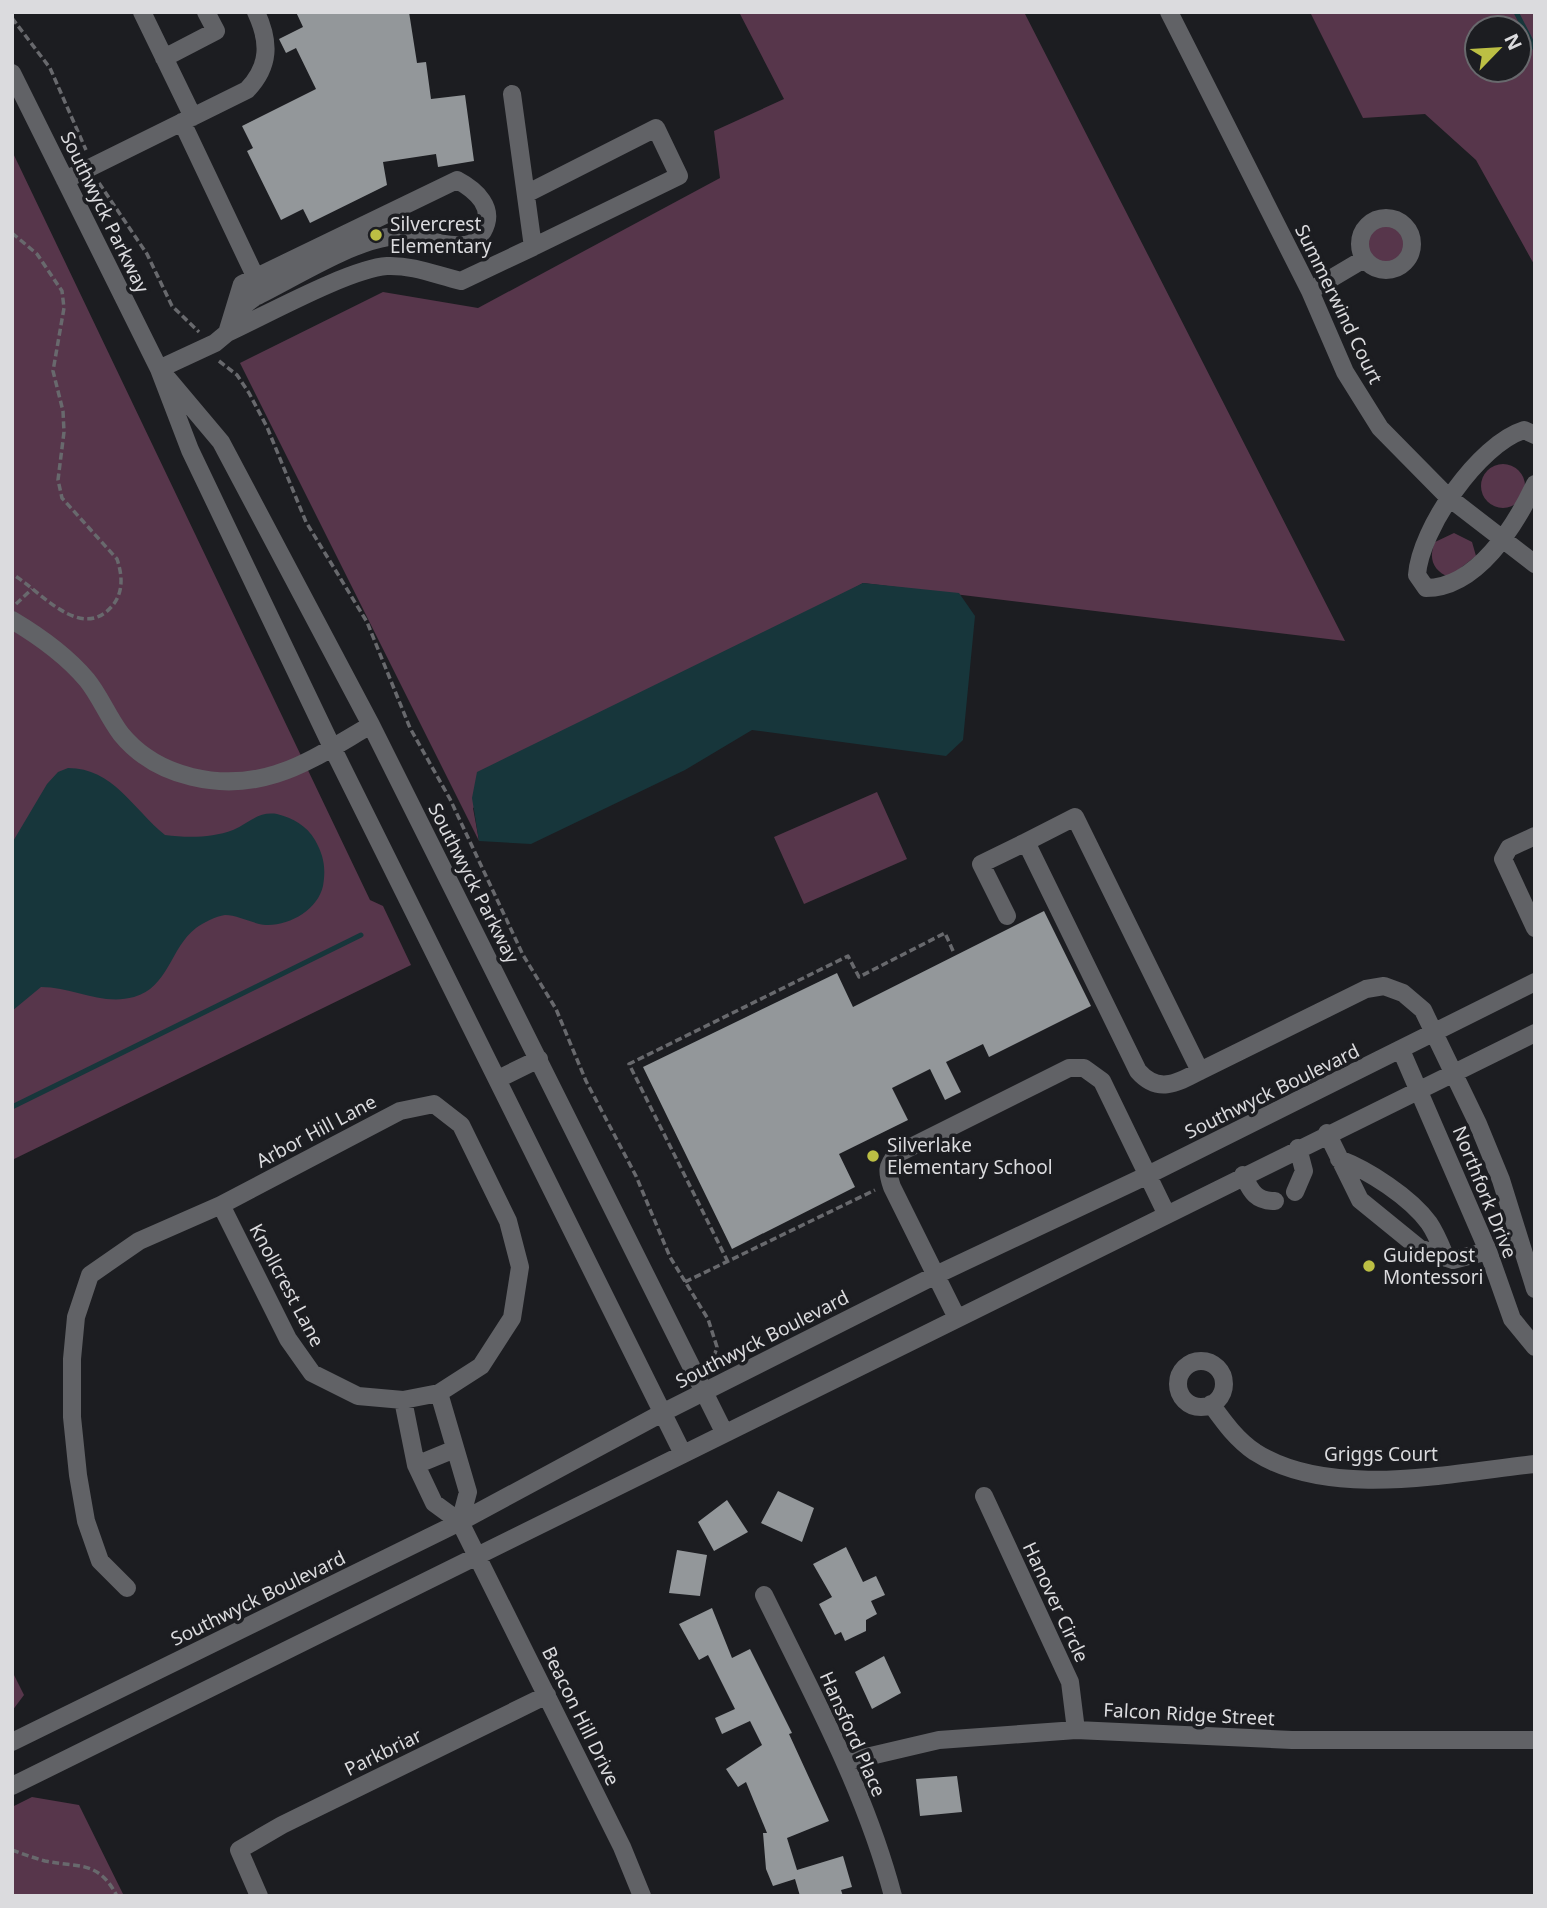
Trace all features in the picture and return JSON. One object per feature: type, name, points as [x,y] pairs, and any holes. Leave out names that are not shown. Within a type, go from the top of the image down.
[{"type":"street","points":[[142,12],[256,276]]},
{"type":"street","points":[[164,58],[216,31],[206,12]]},
{"type":"street","points":[[65,180],[247,90],[260,77],[266,61],[267,46],[256,12]]},
{"type":"street","name":"Summerwind Court","points":[[1170,12],[1310,290],[1345,372],[1380,428],[1448,497],[1535,564]]},
{"type":"street","name":"Southwyck Parkway","points":[[12,73],[159,369],[190,450],[332,747],[683,1454]]},
{"type":"street","points":[[512,94],[533,247]]},
{"type":"street","points":[[159,369],[356,274],[384,266],[412,267],[461,281],[678,176],[656,128],[526,194]]},
{"type":"street","points":[[457,180],[471,188],[486,208],[485,226],[472,243],[460,246],[408,234],[385,237],[360,246],[255,297],[242,307],[227,334],[242,285],[256,276],[457,180]]},
{"type":"street","points":[[1310,290],[1364,259]]},
{"type":"street","name":"Southwyck Parkway","points":[[159,369],[221,442],[370,725],[724,1433]]},
{"type":"street","points":[[1535,435],[1524,429],[1509,434],[1448,497],[1418,556],[1417,575],[1426,588],[1445,588],[1462,578],[1503,541],[1521,515],[1535,484]]},
{"type":"street","points":[[14,612],[88,681],[120,733],[140,754],[164,768],[192,777],[250,781],[279,774],[370,725]]},
{"type":"street","points":[[1007,916],[981,864],[1076,817],[1200,1071],[1167,1086],[1147,1081],[1138,1071],[1027,842]]},
{"type":"street","points":[[1534,924],[1503,859],[1509,848],[1535,836]]},
{"type":"street","name":"Southwyck Boulevard","points":[[12,1742],[460,1522],[664,1412],[936,1275],[1148,1175],[1535,982]]},
{"type":"street","name":"Northfork Drive","points":[[1200,1071],[1366,989],[1384,986],[1403,993],[1423,1010],[1455,1073],[1501,1181],[1535,1289]]},
{"type":"street","points":[[12,1786],[1298,1147],[1535,1033]]},
{"type":"street","name":"Northfork Drive","points":[[1401,1050],[1488,1251],[1512,1319],[1535,1347]]},
{"type":"street","points":[[498,1079],[539,1059]]},
{"type":"street","points":[[957,1318],[890,1183],[889,1163],[897,1154],[1069,1068],[1084,1068],[1102,1081],[1166,1213]]},
{"type":"street","name":"Arbor Hill Lane","points":[[127,1588],[100,1561],[86,1521],[72,1418],[76,1317],[90,1275],[139,1241],[220,1205],[400,1111],[434,1104],[461,1125],[508,1221],[520,1267],[512,1318],[481,1366],[439,1393]]},
{"type":"street","points":[[1327,1133],[1352,1188],[1370,1212],[1419,1248],[1446,1258],[1464,1259],[1488,1251]]},
{"type":"street","points":[[1294,1192],[1304,1171],[1298,1147]]},
{"type":"street","points":[[1339,1158],[1363,1168],[1421,1214],[1434,1230],[1446,1258]]},
{"type":"street","points":[[1243,1175],[1253,1195],[1259,1199],[1275,1201]]},
{"type":"street","name":"Knollcrest Lane","points":[[220,1205],[288,1339],[312,1373],[359,1396],[403,1400],[439,1393]]},
{"type":"street","points":[[403,1400],[416,1465],[433,1503],[460,1522],[468,1492],[439,1393]]},
{"type":"street","name":"Griggs Court","points":[[1211,1404],[1230,1431],[1255,1452],[1283,1466],[1314,1475],[1415,1478],[1535,1464]]},
{"type":"street","points":[[416,1465],[455,1449]]},
{"type":"street","name":"Hanover Circle","points":[[984,1496],[1070,1682],[1076,1730]]},
{"type":"street","name":"Beacon Hill Drive","points":[[460,1522],[622,1847],[642,1896]]},
{"type":"street","name":"Hansford Place","points":[[764,1595],[845,1762],[870,1821],[893,1896]]},
{"type":"street","name":"Parkbriar","points":[[259,1896],[239,1850],[282,1825],[547,1695]]},
{"type":"street","name":"Falcon Ridge Street","points":[[845,1762],[939,1740],[1076,1730],[1292,1740],[1535,1740]]},
{"type":"path","points":[[12,18],[50,68],[101,189],[159,275],[172,306],[199,332],[214,358],[237,375],[267,427],[306,522],[367,622],[405,716],[492,885],[523,955],[555,1009],[586,1081],[636,1176],[652,1218],[685,1282],[708,1319],[717,1347],[704,1392]]},
{"type":"path","points":[[12,233],[37,254],[62,291],[64,308],[53,371],[63,411],[64,432],[58,480],[62,498],[117,559],[121,571],[121,588],[116,602],[101,615],[90,618],[72,617],[12,574]]},
{"type":"path","points":[[14,612],[32,589]]},
{"type":"path","points":[[728,1262],[629,1064],[848,956],[859,977],[945,933],[954,953]]},
{"type":"path","points":[[685,1282],[890,1183]]},
{"type":"path","points":[[12,1850],[45,1861],[90,1867],[107,1878],[117,1896]]},
{"type":"shaded area","points":[[739,12],[1024,12],[1345,641],[863,583],[473,808],[479,841],[240,363],[383,292],[478,308],[720,178],[714,131],[784,99]]},
{"type":"shaded area","points":[[1310,12],[1535,12],[1535,266],[1476,160],[1425,114],[1363,118]]},
{"type":"shaded area","points":[[12,151],[370,900],[383,906],[411,965],[12,1160]]},
{"type":"shaded area","points":[[1382,222],[1391,223],[1398,228],[1403,235],[1403,253],[1398,260],[1391,265],[1382,266],[1373,265],[1366,260],[1361,253],[1360,244],[1361,235],[1366,228],[1373,223]]},
{"type":"shaded area","points":[[1503,464],[1519,470],[1525,486],[1519,502],[1503,508],[1487,502],[1481,486],[1487,470]]},
{"type":"shaded area","points":[[1454,533],[1472,542],[1476,556],[1449,577],[1436,568],[1432,553],[1435,542]]},
{"type":"shaded area","points":[[877,792],[907,859],[804,904],[774,837]]},
{"type":"shaded area","points":[[12,1671],[24,1695],[12,1711]]},
{"type":"shaded area","points":[[32,1797],[79,1805],[124,1896],[12,1896],[12,1807]]},
{"type":"water","points":[[863,583],[959,593],[975,616],[963,740],[946,756],[752,730],[685,770],[531,844],[479,841],[472,798],[477,772]]},
{"type":"water","points":[[68,768],[84,770],[110,782],[165,835],[217,835],[259,816],[270,814],[294,820],[312,835],[324,862],[320,894],[309,909],[284,923],[266,925],[225,915],[206,922],[187,936],[155,985],[134,997],[99,998],[41,987],[12,1011],[12,843],[47,784],[58,772]]},
{"type":"building","name":"Silvercrest Elementary","points":[[296,12],[409,12],[417,63],[426,62],[431,99],[465,95],[474,161],[438,167],[436,154],[383,162],[387,185],[310,223],[303,209],[281,220],[247,151],[253,148],[242,126],[316,89],[296,48],[286,53],[279,39],[303,27]]},
{"type":"building","name":"Silverlake Elementary School","points":[[1044,911],[1091,1006],[989,1057],[983,1044],[946,1062],[961,1092],[945,1100],[930,1069],[892,1088],[908,1120],[839,1154],[855,1187],[732,1249],[643,1067],[837,973],[853,1007]]},
{"type":"building","points":[[778,1491],[814,1508],[802,1542],[761,1523]]},
{"type":"building","points":[[727,1500],[748,1532],[714,1551],[698,1522]]},
{"type":"building","points":[[846,1547],[863,1582],[876,1576],[885,1595],[871,1601],[877,1614],[866,1620],[866,1631],[845,1641],[841,1632],[835,1635],[819,1604],[832,1597],[813,1564]]},
{"type":"building","points":[[677,1550],[707,1555],[700,1596],[669,1593]]},
{"type":"building","points":[[712,1608],[732,1658],[750,1649],[792,1733],[789,1734],[829,1821],[787,1838],[797,1870],[843,1856],[852,1887],[841,1890],[843,1896],[800,1896],[795,1879],[773,1886],[766,1869],[763,1833],[767,1833],[746,1782],[738,1787],[726,1769],[762,1745],[750,1721],[722,1734],[715,1718],[735,1709],[708,1655],[699,1660],[679,1624]]},
{"type":"building","points":[[884,1656],[901,1693],[872,1709],[855,1672]]},
{"type":"building","points":[[957,1776],[962,1812],[920,1816],[916,1779]]},
{"type":"waterway","points":[[1516,12],[1535,49]]},
{"type":"waterway","points":[[12,1107],[361,935]]},
{"type":"place","name":"Silvercrest Elementary","points":[[376,235]]},
{"type":"place","name":"Silverlake Elementary School","points":[[873,1156]]},
{"type":"place","name":"Guidepost Montessori","points":[[1369,1266]]}]
